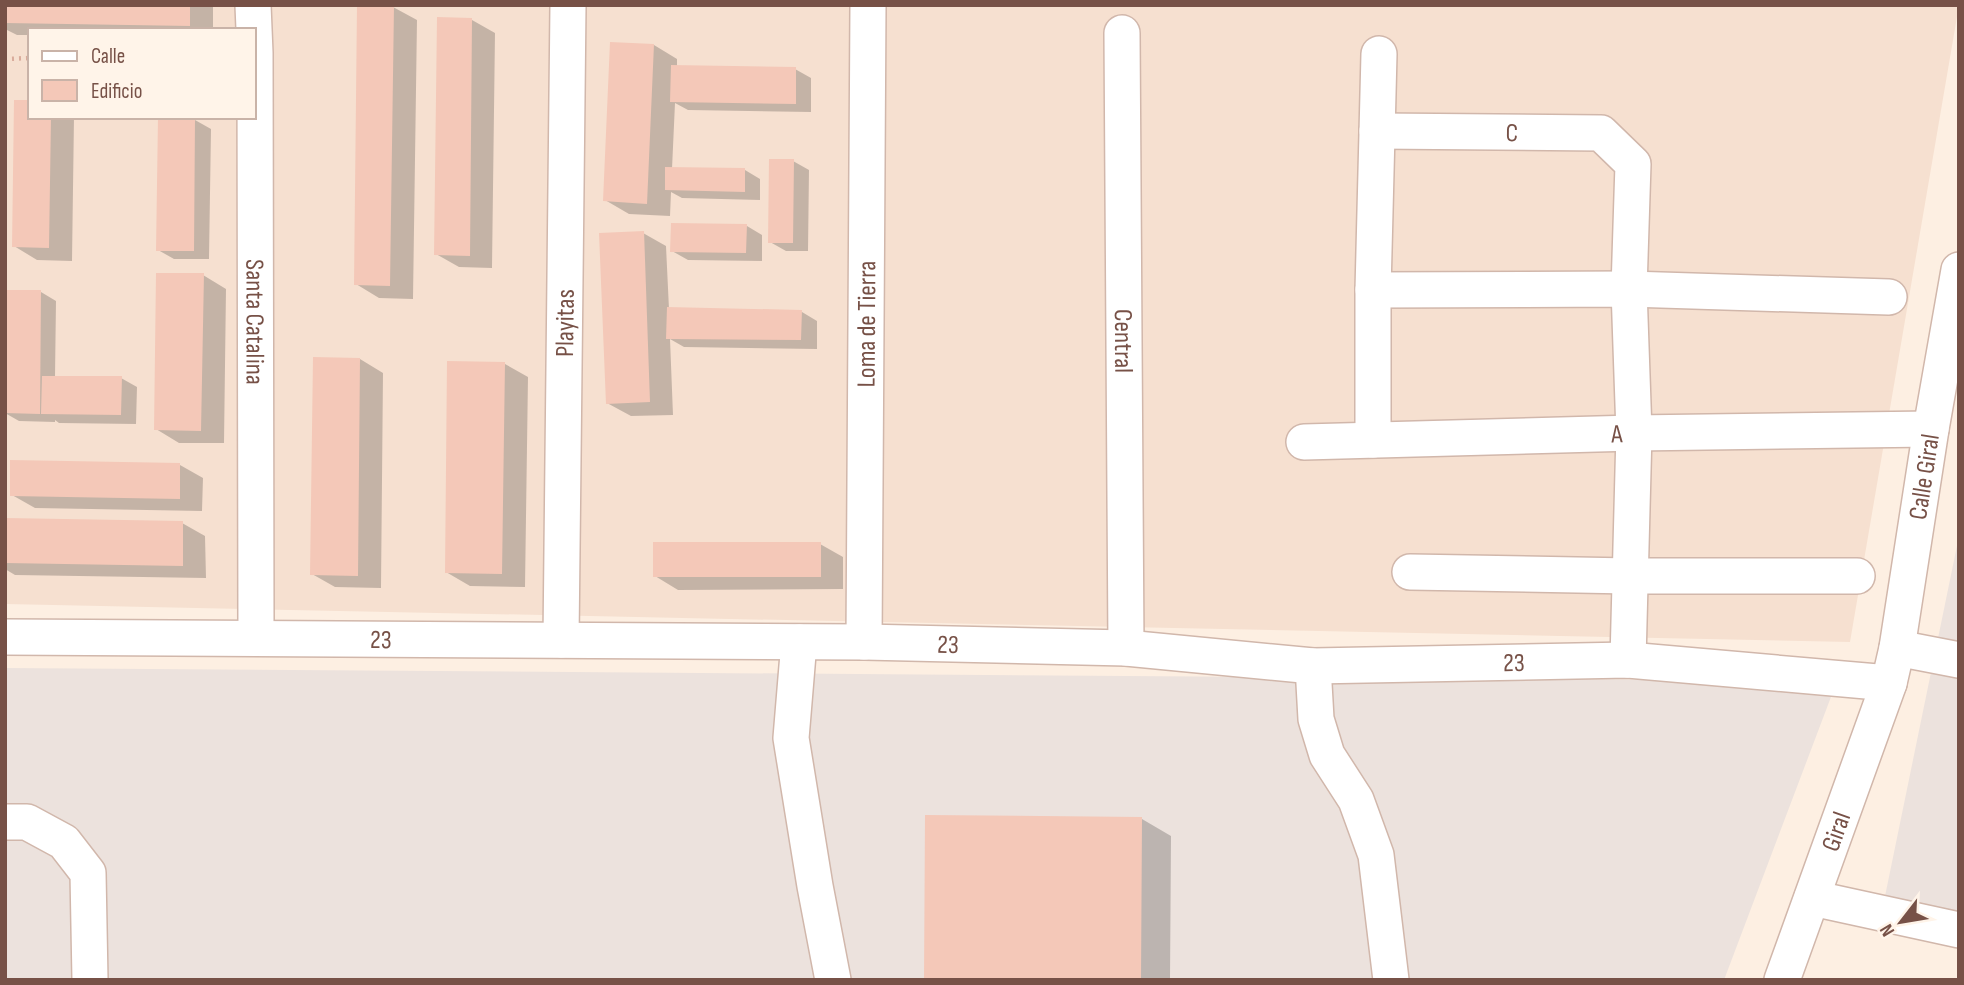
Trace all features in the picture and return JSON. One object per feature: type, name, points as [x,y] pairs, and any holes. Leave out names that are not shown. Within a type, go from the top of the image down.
[{"type":"street","name":"Santa Catalina","points":[[253,5],[254,28]]},
{"type":"street","name":"Playitas","points":[[561,640],[568,5]]},
{"type":"street","name":"Loma de Tierra","points":[[864,642],[868,5]]},
{"type":"street","name":"Central","points":[[1122,33],[1126,648]]},
{"type":"street","points":[[1373,440],[1373,290],[1379,54]]},
{"type":"street","name":"Santa Catalina","points":[[255,119],[256,638]]},
{"type":"street","name":"C","points":[[1377,131],[1601,132],[1633,164],[1629,289]]},
{"type":"street","name":"Calle Giral","points":[[1889,683],[1959,270]]},
{"type":"street","points":[[1373,290],[1629,289],[1889,297]]},
{"type":"street","points":[[1628,660],[1634,433],[1629,289]]},
{"type":"street","name":"A","points":[[1304,442],[1634,433],[1931,429]]},
{"type":"street","points":[[1410,572],[1857,576]]},
{"type":"street","name":"23","points":[[5,637],[864,642],[1126,648],[1313,666],[1628,660],[1889,683]]},
{"type":"street","points":[[799,642],[791,738],[812,872],[833,980]]},
{"type":"street","points":[[1897,648],[1959,660]]},
{"type":"street","points":[[1313,666],[1316,719],[1327,755],[1356,800],[1376,855],[1391,980]]},
{"type":"street","name":"Giral","points":[[1782,980],[1889,683]]},
{"type":"street","points":[[5,822],[27,822],[64,842],[88,873],[90,980]]},
{"type":"street","points":[[1812,898],[1959,930]]},
{"type":"path","points":[[5,59],[28,58]]},
{"type":"shaded area","points":[[5,5],[1959,5],[1850,642],[5,604]]},
{"type":"shaded area","points":[[1959,536],[1959,920],[1883,906]]},
{"type":"shaded area","points":[[5,668],[1837,681],[1724,980],[5,980]]},
{"type":"building","points":[[5,5],[190,5],[190,26],[5,23]]},
{"type":"building","points":[[357,5],[394,5],[390,286],[354,285]]},
{"type":"building","points":[[437,17],[472,18],[470,256],[434,255]]},
{"type":"building","points":[[610,42],[654,44],[647,204],[603,201]]},
{"type":"building","points":[[671,65],[796,67],[796,104],[670,102]]},
{"type":"building","points":[[14,100],[28,100],[28,119],[51,119],[49,248],[12,247]]},
{"type":"building","points":[[158,119],[195,119],[194,251],[156,251]]},
{"type":"building","points":[[769,159],[794,159],[793,243],[768,243]]},
{"type":"building","points":[[665,167],[745,168],[745,192],[665,190]]},
{"type":"building","points":[[671,223],[747,224],[746,253],[670,252]]},
{"type":"building","points":[[644,231],[650,402],[606,404],[599,233]]},
{"type":"building","points":[[156,273],[204,273],[201,431],[154,430]]},
{"type":"building","points":[[5,290],[41,290],[40,414],[5,413]]},
{"type":"building","points":[[667,307],[802,310],[801,340],[666,339]]},
{"type":"building","points":[[313,357],[360,358],[358,576],[310,575]]},
{"type":"building","points":[[447,361],[505,362],[502,574],[445,573]]},
{"type":"building","points":[[42,376],[122,376],[121,415],[41,414]]},
{"type":"building","points":[[10,460],[180,463],[180,499],[10,496]]},
{"type":"building","points":[[5,518],[183,521],[183,566],[5,563]]},
{"type":"building","points":[[653,542],[821,542],[821,577],[653,577]]},
{"type":"building","points":[[925,815],[1142,817],[1141,980],[924,980]]}]
